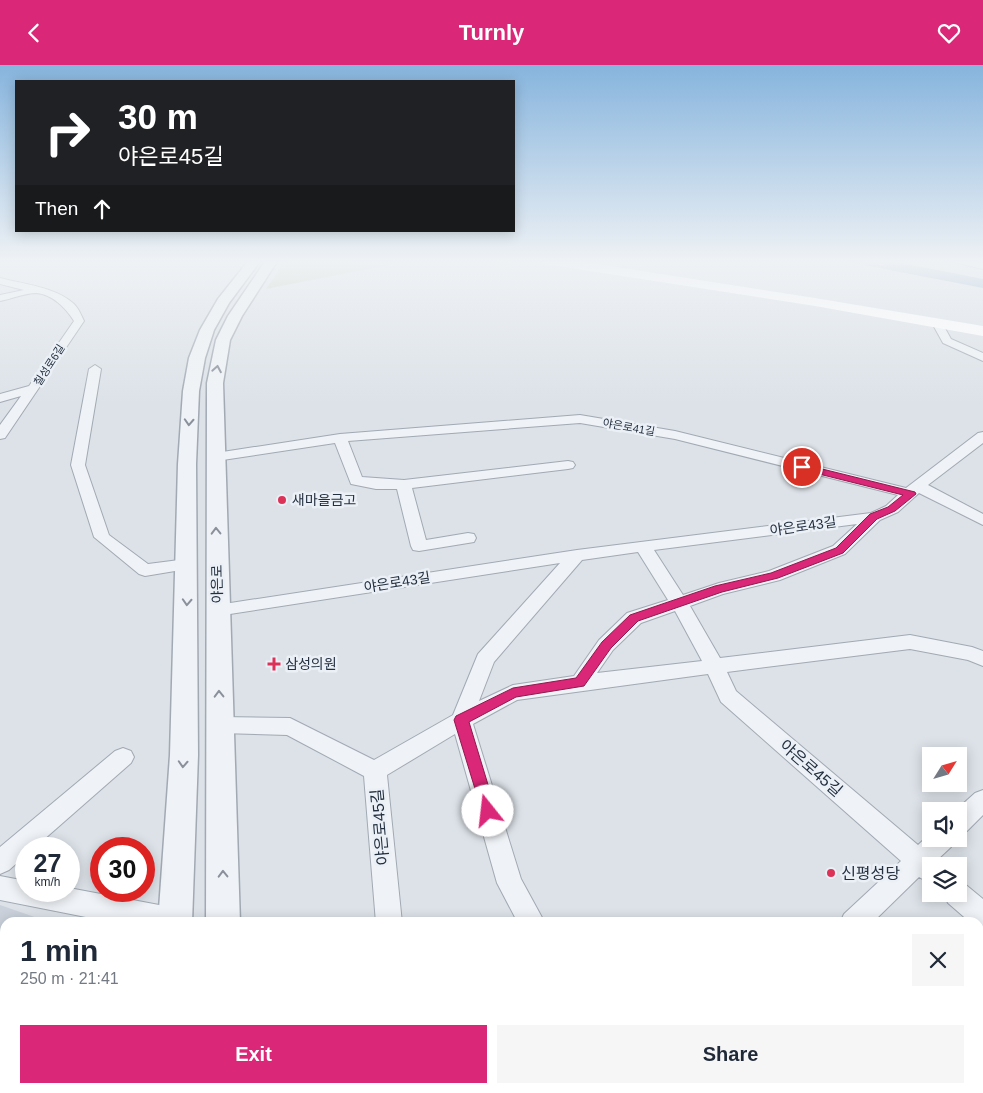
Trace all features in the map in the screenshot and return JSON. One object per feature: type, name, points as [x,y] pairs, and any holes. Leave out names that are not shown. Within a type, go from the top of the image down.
[{"type":"main road","points":[[843,308],[983,331]]},
{"type":"main road","points":[[875,308],[983,326]]},
{"type":"main road","points":[[921,308],[955,311]]},
{"type":"street","name":"칠성로6길","points":[[0,435],[79,321],[72,308]]},
{"type":"street","points":[[175,917],[184,755],[187,464],[190,391],[197,358],[207,330],[220,308]]},
{"type":"street","name":"야은로","points":[[223,917],[215,383],[223,340],[240,308]]},
{"type":"street","points":[[937,323],[947,341],[983,357]]},
{"type":"street","points":[[95,369],[78,465],[102,537],[145,571],[187,564]]},
{"type":"street","points":[[0,398],[33,389]]},
{"type":"street","name":"야은로41길","points":[[216,457],[340,438],[580,419],[676,435],[915,490],[983,520]]},
{"type":"street","points":[[915,490],[983,436]]},
{"type":"street","points":[[340,438],[356,481],[376,484],[404,485],[568,465]]},
{"type":"street","points":[[404,485],[419,545],[468,538]]},
{"type":"street","name":"야은로43길","points":[[217,610],[577,555],[644,548],[874,517],[892,509],[915,490]]},
{"type":"street","name":"야은로43길","points":[[679,601],[774,575],[839,551],[874,517]]},
{"type":"street","points":[[644,548],[679,601],[716,667]]},
{"type":"street","points":[[529,917],[510,883],[461,720],[485,659],[577,555]]},
{"type":"street","points":[[580,683],[606,645],[634,618],[679,601]]},
{"type":"street","name":"야은로45길","points":[[388,917],[375,771],[461,720],[513,693],[580,683],[910,643],[972,654],[983,659]]},
{"type":"street","name":"야은로45길","points":[[716,667],[728,696],[922,863]]},
{"type":"street","points":[[220,725],[290,727],[375,771]]},
{"type":"street","points":[[0,862],[123,757]]},
{"type":"street","points":[[967,816],[983,801]]},
{"type":"street","points":[[861,917],[922,868]]},
{"type":"street","points":[[0,887],[150,917]]},
{"type":"street","points":[[966,902],[983,916]]},
{"type":"shaded area","points":[[0,905],[35,917],[0,917]]},
{"type":"place","name":"새마을금고","points":[[282,500]]},
{"type":"place","name":"삼성의원","points":[[274,664]]},
{"type":"place","name":"신평성당","points":[[831,873]]},
{"type":"route","points":[[488,811],[461,720],[513,693],[580,683],[606,645],[634,618],[679,601],[774,575],[839,551],[874,517],[892,509],[911,494],[802,467]]}]
